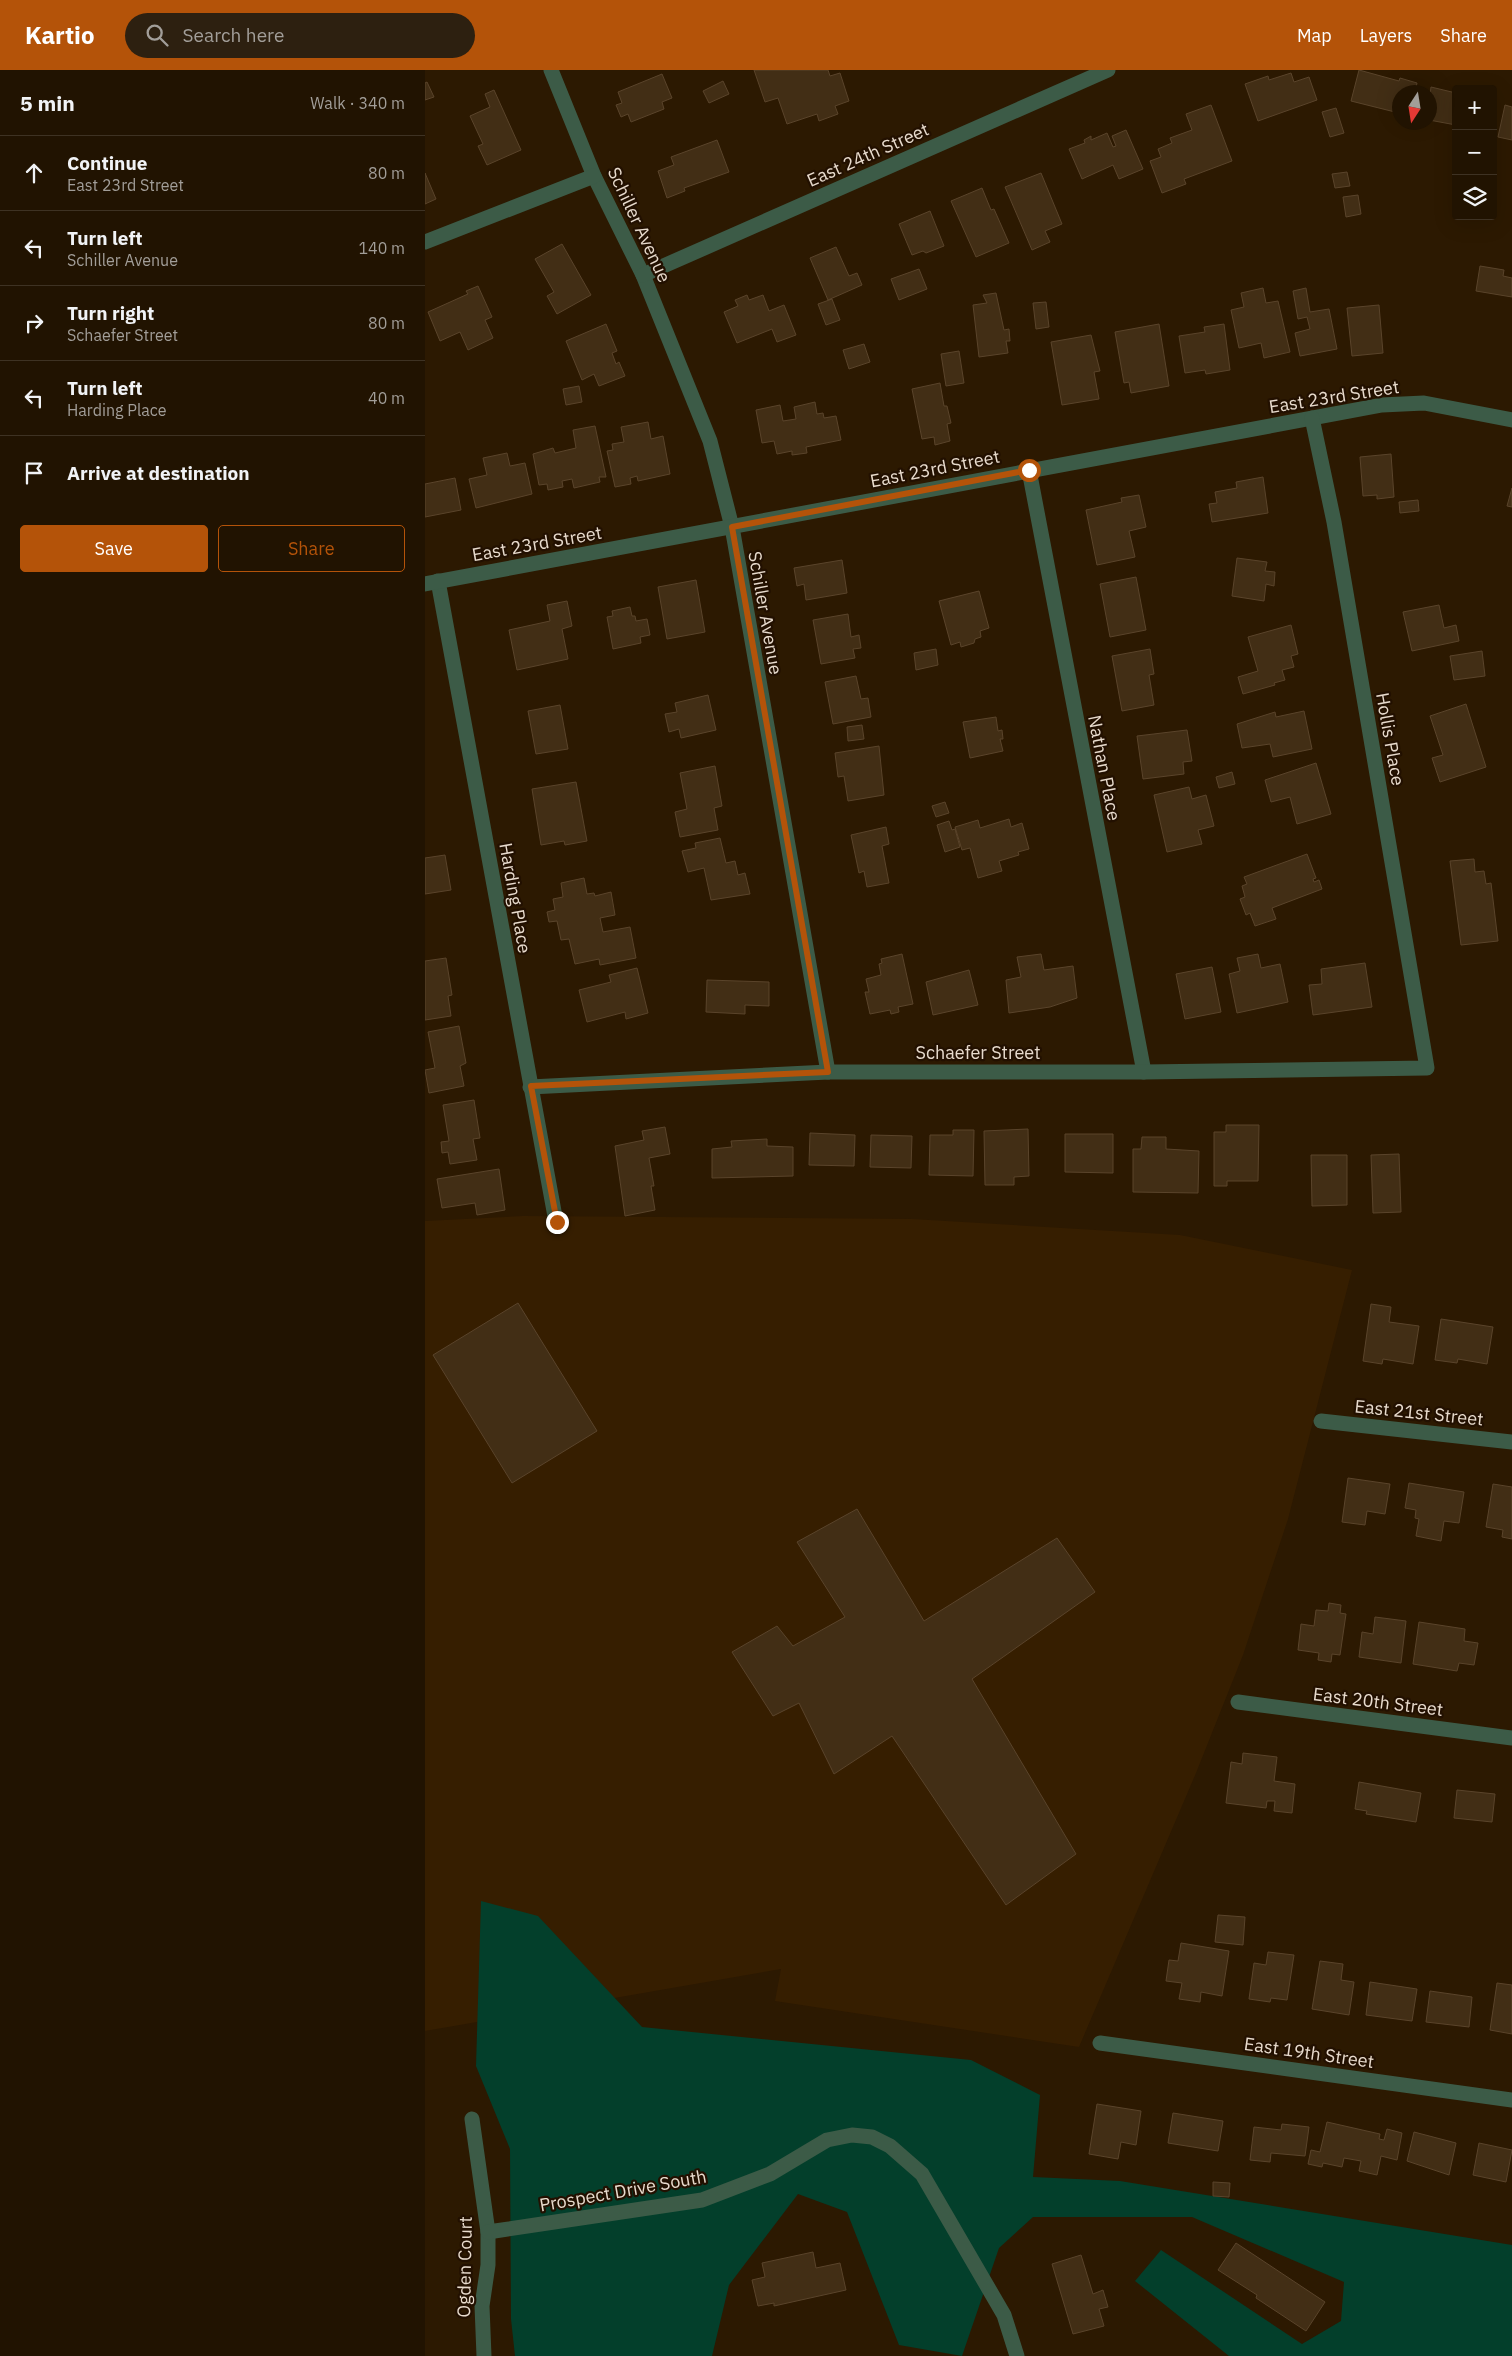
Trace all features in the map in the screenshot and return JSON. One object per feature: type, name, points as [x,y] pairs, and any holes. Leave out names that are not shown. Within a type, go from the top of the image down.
[{"type":"street","name":"Schiller Avenue","points":[[551,70],[594,176],[643,275],[711,441],[732,527],[828,1072]]},
{"type":"street","name":"East 24th Street","points":[[643,275],[1108,70]]},
{"type":"street","points":[[425,242],[594,176]]},
{"type":"street","name":"East 23rd Street","points":[[432,582],[1382,406],[1424,403],[1512,420]]},
{"type":"street","name":"Hollis Place","points":[[1312,418],[1335,522],[1427,1068]]},
{"type":"street","name":"Nathan Place","points":[[1029,470],[1144,1072]]},
{"type":"street","name":"Harding Place","points":[[432,582],[557,1222]]},
{"type":"street","name":"Schaefer Street","points":[[531,1086],[828,1072],[1144,1072],[1427,1068]]},
{"type":"street","name":"East 21st Street","points":[[1321,1421],[1512,1442]]},
{"type":"street","name":"East 20th Street","points":[[1238,1702],[1512,1738]]},
{"type":"street","name":"East 19th Street","points":[[1100,2043],[1512,2100]]},
{"type":"street","name":"Ogden Court","points":[[472,2119],[489,2232],[488,2264],[482,2306],[481,2356]]},
{"type":"street","name":"Prospect Drive South","points":[[489,2232],[702,2200],[771,2174],[827,2140],[852,2135],[872,2137],[890,2146],[922,2174],[1004,2316],[1017,2356]]},
{"type":"shaded area","points":[[523,1216],[912,1219],[1180,1235],[1352,1270],[1288,1519],[1243,1655],[1196,1773],[1079,2047],[775,2001],[781,1969],[425,2031],[425,1221]]},
{"type":"green space","points":[[481,1901],[538,1916],[642,2027],[971,2060],[1040,2095],[1033,2177],[1120,2181],[1512,2245],[1512,2356],[1229,2356],[1135,2281],[1161,2250],[1302,2344],[1341,2321],[1344,2282],[1192,2217],[1033,2217],[999,2248],[962,2356],[899,2345],[847,2212],[798,2194],[729,2285],[712,2356],[515,2356],[511,2319],[510,2149],[476,2066]]},
{"type":"building","points":[[754,70],[828,70],[830,76],[840,73],[849,101],[835,106],[838,114],[819,121],[817,114],[787,124],[778,98],[765,102]]},
{"type":"building","points":[[1359,70],[1399,81],[1400,78],[1417,83],[1417,85],[1392,85],[1392,111],[1351,101]]},
{"type":"building","points":[[1291,73],[1294,82],[1309,77],[1317,100],[1258,121],[1245,84],[1268,76],[1269,80]]},
{"type":"building","points":[[662,74],[672,98],[662,102],[664,109],[631,122],[628,114],[621,117],[616,105],[622,103],[618,92]]},
{"type":"building","points":[[723,81],[729,94],[709,103],[703,91]]},
{"type":"building","points":[[427,82],[434,97],[425,100],[425,83]]},
{"type":"building","points":[[1437,88],[1452,92],[1452,124],[1437,121]]},
{"type":"building","points":[[494,90],[521,150],[487,165],[478,146],[483,144],[470,116],[490,107],[485,94]]},
{"type":"building","points":[[1211,105],[1232,161],[1184,179],[1186,184],[1162,193],[1150,161],[1161,157],[1158,149],[1172,143],[1170,138],[1192,130],[1186,114]]},
{"type":"building","points":[[1505,105],[1512,107],[1512,140],[1498,137]]},
{"type":"building","points":[[1336,108],[1344,133],[1330,137],[1322,112]]},
{"type":"building","points":[[1126,130],[1143,169],[1119,179],[1113,165],[1082,179],[1069,149],[1085,143],[1084,140],[1091,136],[1091,140],[1107,133],[1113,147],[1116,146],[1112,136]]},
{"type":"building","points":[[717,140],[729,172],[684,188],[685,191],[667,198],[658,171],[674,165],[671,157]]},
{"type":"building","points":[[1347,172],[1350,186],[1335,188],[1332,174]]},
{"type":"building","points":[[425,173],[436,199],[425,204]]},
{"type":"building","points":[[1041,173],[1062,224],[1045,231],[1050,242],[1032,250],[1005,187]]},
{"type":"building","points":[[982,188],[991,210],[994,209],[1009,243],[976,257],[951,201]]},
{"type":"building","points":[[1358,195],[1361,214],[1346,217],[1343,197]]},
{"type":"building","points":[[930,211],[944,246],[926,253],[923,251],[912,255],[899,224]]},
{"type":"building","points":[[562,244],[591,295],[557,314],[547,296],[554,292],[535,259]]},
{"type":"building","points":[[836,247],[849,276],[857,273],[862,285],[828,300],[810,258]]},
{"type":"building","points":[[1480,266],[1504,270],[1503,276],[1512,278],[1512,297],[1476,291]]},
{"type":"building","points":[[919,269],[927,289],[899,300],[891,279]]},
{"type":"building","points":[[478,286],[492,317],[485,320],[493,338],[468,350],[460,332],[440,341],[428,312],[468,294],[466,291]]},
{"type":"building","points":[[1263,288],[1266,303],[1278,301],[1290,352],[1264,358],[1261,343],[1239,348],[1231,310],[1244,307],[1241,293]]},
{"type":"building","points":[[1306,288],[1310,312],[1329,309],[1337,349],[1300,356],[1295,333],[1310,329],[1307,317],[1298,319],[1293,291]]},
{"type":"building","points":[[996,293],[1004,330],[1009,329],[1010,341],[1006,341],[1008,353],[979,357],[973,305],[987,303],[983,295]]},
{"type":"building","points":[[747,295],[749,300],[763,295],[769,311],[784,305],[796,335],[777,342],[772,329],[737,343],[724,312],[738,306],[735,300]]},
{"type":"building","points":[[832,299],[840,320],[826,325],[818,304]]},
{"type":"building","points":[[1046,302],[1049,327],[1036,329],[1033,303]]},
{"type":"building","points":[[1379,305],[1383,353],[1352,356],[1347,308]]},
{"type":"building","points":[[606,324],[617,351],[612,353],[616,364],[619,362],[625,376],[599,386],[594,374],[582,380],[566,341]]},
{"type":"building","points":[[1159,324],[1169,386],[1131,393],[1129,382],[1124,383],[1115,332]]},
{"type":"building","points":[[1224,324],[1230,370],[1206,374],[1205,370],[1185,373],[1179,336],[1205,332],[1204,327]]},
{"type":"building","points":[[1091,335],[1100,371],[1094,372],[1099,399],[1062,405],[1051,342]]},
{"type":"building","points":[[864,344],[870,362],[849,369],[843,350]]},
{"type":"building","points":[[959,351],[964,383],[946,386],[941,354]]},
{"type":"building","points":[[940,383],[944,406],[947,406],[951,423],[947,424],[950,441],[935,445],[934,437],[922,439],[912,389]]},
{"type":"building","points":[[579,386],[582,402],[566,405],[563,389]]},
{"type":"building","points":[[815,402],[817,414],[823,413],[824,418],[836,416],[841,440],[806,447],[807,453],[792,455],[792,451],[777,454],[774,441],[762,443],[756,410],[780,405],[783,421],[796,419],[794,407]]},
{"type":"building","points":[[648,422],[651,439],[663,436],[670,474],[638,481],[637,476],[630,478],[631,484],[615,487],[607,451],[613,450],[612,444],[624,442],[621,427]]},
{"type":"building","points":[[595,426],[606,477],[599,477],[600,482],[574,488],[572,479],[562,481],[563,487],[548,490],[547,484],[539,485],[533,454],[553,448],[555,453],[576,448],[573,430]]},
{"type":"building","points":[[507,453],[510,466],[525,463],[532,494],[476,508],[469,479],[487,475],[483,458]]},
{"type":"building","points":[[1391,454],[1394,497],[1377,499],[1377,495],[1363,496],[1360,457]]},
{"type":"building","points":[[1263,477],[1268,513],[1212,522],[1209,504],[1217,503],[1215,492],[1237,488],[1236,482]]},
{"type":"building","points":[[455,478],[461,510],[425,517],[425,484]]},
{"type":"building","points":[[1512,488],[1512,507],[1507,506]]},
{"type":"building","points":[[1139,495],[1146,527],[1129,531],[1135,557],[1097,565],[1086,510],[1122,502],[1121,498]]},
{"type":"building","points":[[1418,500],[1419,511],[1400,513],[1399,502]]},
{"type":"building","points":[[1237,558],[1267,562],[1265,571],[1275,572],[1274,586],[1266,584],[1264,601],[1232,596]]},
{"type":"building","points":[[842,560],[847,593],[806,600],[804,584],[797,586],[794,568]]},
{"type":"building","points":[[1136,577],[1146,630],[1110,637],[1100,584]]},
{"type":"building","points":[[696,580],[705,632],[667,639],[658,587]]},
{"type":"building","points":[[979,591],[989,628],[980,631],[981,637],[975,639],[974,643],[961,647],[960,642],[951,645],[939,601]]},
{"type":"building","points":[[567,601],[572,626],[562,629],[568,659],[517,670],[509,630],[550,621],[547,605]]},
{"type":"building","points":[[1439,605],[1444,628],[1456,625],[1459,641],[1412,651],[1403,612]]},
{"type":"building","points":[[630,607],[632,616],[635,616],[636,621],[647,619],[650,635],[640,637],[641,643],[613,649],[607,617],[613,616],[612,611]]},
{"type":"building","points":[[848,614],[851,637],[859,635],[861,648],[853,649],[855,658],[821,664],[813,620]]},
{"type":"building","points":[[1291,625],[1298,654],[1291,656],[1294,667],[1282,670],[1285,680],[1274,683],[1275,685],[1243,694],[1238,677],[1258,671],[1248,637]]},
{"type":"building","points":[[936,649],[938,665],[916,670],[914,653]]},
{"type":"building","points":[[1150,649],[1154,674],[1149,675],[1154,705],[1122,711],[1112,656]]},
{"type":"building","points":[[1482,651],[1485,676],[1454,680],[1450,656]]},
{"type":"building","points":[[856,676],[861,699],[868,698],[871,717],[833,724],[825,682]]},
{"type":"building","points":[[708,695],[716,730],[681,738],[679,729],[669,732],[665,714],[677,712],[675,703]]},
{"type":"building","points":[[1466,704],[1486,767],[1440,782],[1432,758],[1443,755],[1430,716]]},
{"type":"building","points":[[560,705],[568,749],[536,754],[528,711]]},
{"type":"building","points":[[1304,711],[1312,749],[1273,757],[1270,744],[1242,748],[1237,724],[1275,712],[1276,717]]},
{"type":"building","points":[[996,717],[998,731],[1002,730],[1003,739],[1000,739],[1003,751],[970,758],[963,722]]},
{"type":"building","points":[[862,725],[864,739],[848,741],[847,727]]},
{"type":"building","points":[[1187,730],[1192,761],[1183,762],[1184,774],[1143,779],[1137,736]]},
{"type":"building","points":[[879,746],[884,795],[848,801],[844,776],[838,777],[835,753]]},
{"type":"building","points":[[1316,763],[1331,814],[1297,824],[1290,797],[1271,802],[1265,780]]},
{"type":"building","points":[[715,766],[722,806],[714,808],[718,830],[680,837],[675,812],[687,809],[680,773]]},
{"type":"building","points":[[1232,772],[1235,784],[1219,788],[1216,777]]},
{"type":"building","points":[[576,782],[587,841],[565,845],[564,841],[541,845],[532,789]]},
{"type":"building","points":[[1189,787],[1192,799],[1206,795],[1214,826],[1198,830],[1202,844],[1167,852],[1154,795]]},
{"type":"building","points":[[945,802],[949,813],[936,817],[932,806]]},
{"type":"building","points":[[1009,819],[1011,827],[1022,823],[1029,849],[1018,852],[1019,855],[999,861],[1002,871],[978,878],[970,848],[962,850],[955,827],[978,820],[980,828]]},
{"type":"building","points":[[949,821],[952,830],[955,829],[960,847],[945,852],[937,825]]},
{"type":"building","points":[[886,827],[889,844],[882,846],[889,883],[867,887],[864,871],[859,873],[851,835]]},
{"type":"building","points":[[720,838],[726,863],[735,861],[738,875],[745,873],[750,894],[711,900],[704,868],[688,872],[682,851],[696,848],[695,843]]},
{"type":"building","points":[[1307,854],[1316,878],[1313,879],[1314,882],[1319,880],[1322,889],[1272,908],[1276,919],[1255,926],[1250,913],[1246,915],[1240,899],[1245,897],[1242,886],[1247,884],[1244,877]]},
{"type":"building","points":[[445,855],[451,890],[425,894],[425,858]]},
{"type":"building","points":[[1474,859],[1475,872],[1484,871],[1486,884],[1491,883],[1498,941],[1461,945],[1450,861]]},
{"type":"building","points":[[584,878],[587,894],[594,893],[595,896],[611,892],[615,915],[600,918],[603,932],[630,927],[636,958],[600,965],[599,959],[575,964],[569,939],[561,940],[557,921],[549,922],[547,912],[555,910],[553,899],[563,897],[561,883]]},
{"type":"building","points":[[902,954],[913,1004],[898,1007],[899,1012],[891,1014],[890,1010],[870,1014],[865,992],[869,992],[866,979],[881,975],[879,964],[882,963],[881,959]]},
{"type":"building","points":[[1041,954],[1044,970],[1073,966],[1077,998],[1050,1007],[1009,1013],[1006,980],[1021,977],[1017,957]]},
{"type":"building","points":[[1258,954],[1261,968],[1280,964],[1288,1002],[1237,1013],[1229,974],[1240,971],[1237,958]]},
{"type":"building","points":[[446,958],[452,995],[448,996],[451,1016],[425,1020],[425,961]]},
{"type":"building","points":[[1365,963],[1372,1007],[1313,1015],[1309,985],[1322,984],[1321,969]]},
{"type":"building","points":[[1212,967],[1221,1012],[1185,1019],[1176,974]]},
{"type":"building","points":[[637,968],[648,1013],[626,1019],[625,1012],[587,1022],[579,990],[611,982],[609,975]]},
{"type":"building","points":[[969,970],[978,1005],[933,1015],[926,982]]},
{"type":"building","points":[[707,980],[769,982],[769,1006],[745,1005],[745,1014],[706,1012]]},
{"type":"building","points":[[459,1026],[466,1063],[460,1066],[464,1086],[429,1093],[425,1070],[435,1068],[428,1032]]},
{"type":"building","points":[[474,1100],[480,1138],[473,1139],[477,1160],[450,1164],[448,1152],[442,1153],[441,1142],[449,1141],[443,1105]]},
{"type":"building","points":[[1226,1125],[1259,1125],[1258,1181],[1227,1181],[1227,1186],[1214,1186],[1214,1132],[1226,1132]]},
{"type":"building","points":[[665,1127],[670,1154],[649,1158],[654,1186],[651,1186],[655,1210],[625,1216],[615,1146],[644,1140],[642,1131]]},
{"type":"building","points":[[1028,1129],[1029,1176],[1014,1177],[1014,1185],[985,1185],[984,1131]]},
{"type":"building","points":[[953,1130],[974,1130],[973,1176],[929,1175],[930,1135],[953,1135]]},
{"type":"building","points":[[810,1133],[855,1135],[854,1166],[809,1165]]},
{"type":"building","points":[[1065,1134],[1113,1134],[1113,1173],[1065,1172]]},
{"type":"building","points":[[871,1135],[912,1136],[911,1168],[870,1167]]},
{"type":"building","points":[[1142,1137],[1166,1137],[1166,1149],[1199,1151],[1198,1193],[1133,1192],[1133,1149],[1141,1149]]},
{"type":"building","points":[[767,1139],[767,1146],[793,1147],[793,1176],[712,1178],[712,1149],[732,1147],[731,1141]]},
{"type":"building","points":[[1399,1154],[1401,1212],[1373,1213],[1371,1155]]},
{"type":"building","points":[[1311,1155],[1347,1155],[1347,1205],[1312,1206]]},
{"type":"building","points":[[499,1169],[505,1210],[477,1215],[475,1203],[442,1208],[437,1179]]},
{"type":"building","points":[[518,1303],[597,1431],[512,1483],[433,1355]]},
{"type":"building","points":[[1371,1304],[1391,1307],[1389,1322],[1419,1326],[1413,1364],[1383,1359],[1382,1364],[1363,1361]]},
{"type":"building","points":[[1441,1319],[1493,1327],[1487,1364],[1458,1359],[1457,1363],[1435,1360]]},
{"type":"building","points":[[1348,1478],[1390,1484],[1385,1514],[1367,1511],[1365,1525],[1342,1522]]},
{"type":"building","points":[[1409,1483],[1464,1492],[1459,1523],[1444,1521],[1441,1541],[1416,1536],[1419,1519],[1415,1518],[1416,1510],[1405,1508]]},
{"type":"building","points":[[1493,1484],[1512,1487],[1512,1539],[1502,1537],[1503,1530],[1486,1527]]},
{"type":"building","points":[[857,1509],[924,1621],[1057,1538],[1095,1592],[972,1679],[1076,1854],[1006,1905],[892,1736],[834,1774],[799,1703],[773,1716],[732,1652],[777,1626],[793,1646],[845,1617],[797,1542]]},
{"type":"building","points":[[1329,1603],[1341,1605],[1340,1613],[1346,1614],[1340,1655],[1332,1654],[1331,1662],[1318,1660],[1319,1653],[1298,1650],[1301,1624],[1314,1626],[1316,1610],[1328,1611]]},
{"type":"building","points":[[1375,1617],[1406,1621],[1401,1663],[1359,1657],[1362,1632],[1373,1634]]},
{"type":"building","points":[[1419,1622],[1465,1629],[1464,1641],[1478,1643],[1474,1665],[1459,1663],[1457,1671],[1413,1664]]},
{"type":"building","points":[[1243,1753],[1277,1757],[1274,1781],[1295,1784],[1292,1813],[1274,1811],[1275,1801],[1267,1801],[1266,1808],[1226,1803],[1231,1762],[1242,1764]]},
{"type":"building","points":[[1359,1782],[1421,1793],[1416,1822],[1366,1814],[1367,1811],[1355,1809]]},
{"type":"building","points":[[1457,1790],[1495,1794],[1492,1822],[1454,1818]]},
{"type":"building","points":[[1218,1915],[1245,1917],[1243,1945],[1215,1942]]},
{"type":"building","points":[[1181,1943],[1229,1951],[1222,1996],[1201,1992],[1200,2002],[1179,1999],[1182,1983],[1166,1981],[1169,1960],[1178,1961]]},
{"type":"building","points":[[1268,1952],[1294,1955],[1287,2000],[1271,1998],[1270,2002],[1249,1999],[1254,1963],[1266,1965]]},
{"type":"building","points":[[1320,1961],[1343,1964],[1341,1980],[1354,1982],[1349,2015],[1312,2009]]},
{"type":"building","points":[[1370,1982],[1417,1989],[1412,2021],[1366,2015]]},
{"type":"building","points":[[1497,1983],[1512,1985],[1512,2034],[1490,2030]]},
{"type":"building","points":[[1430,1991],[1472,1997],[1469,2027],[1426,2022]]},
{"type":"building","points":[[1097,2104],[1141,2111],[1136,2145],[1121,2142],[1118,2159],[1089,2154]]},
{"type":"building","points":[[1173,2113],[1223,2121],[1218,2151],[1168,2143]]},
{"type":"building","points":[[1327,2122],[1380,2134],[1379,2139],[1384,2140],[1387,2129],[1402,2133],[1397,2160],[1381,2156],[1377,2175],[1359,2171],[1361,2161],[1344,2158],[1342,2167],[1323,2163],[1322,2167],[1308,2164],[1311,2150],[1320,2152]]},
{"type":"building","points":[[1282,2124],[1309,2127],[1305,2156],[1271,2153],[1270,2162],[1250,2160],[1254,2127],[1281,2130]]},
{"type":"building","points":[[1414,2132],[1456,2143],[1449,2175],[1407,2161]]},
{"type":"building","points":[[1479,2143],[1512,2150],[1506,2182],[1473,2175]]},
{"type":"building","points":[[1213,2182],[1230,2183],[1229,2197],[1213,2196]]},
{"type":"building","points":[[1236,2243],[1325,2302],[1306,2331],[1256,2298],[1257,2295],[1218,2270]]},
{"type":"building","points":[[813,2252],[816,2268],[840,2263],[846,2290],[774,2306],[774,2303],[758,2306],[752,2280],[765,2277],[762,2263]]},
{"type":"building","points":[[1081,2255],[1093,2294],[1103,2290],[1108,2307],[1099,2309],[1104,2326],[1073,2334],[1052,2264]]},
{"type":"route","points":[[557,1222],[531,1086],[828,1072],[732,527],[1029,470]]}]
